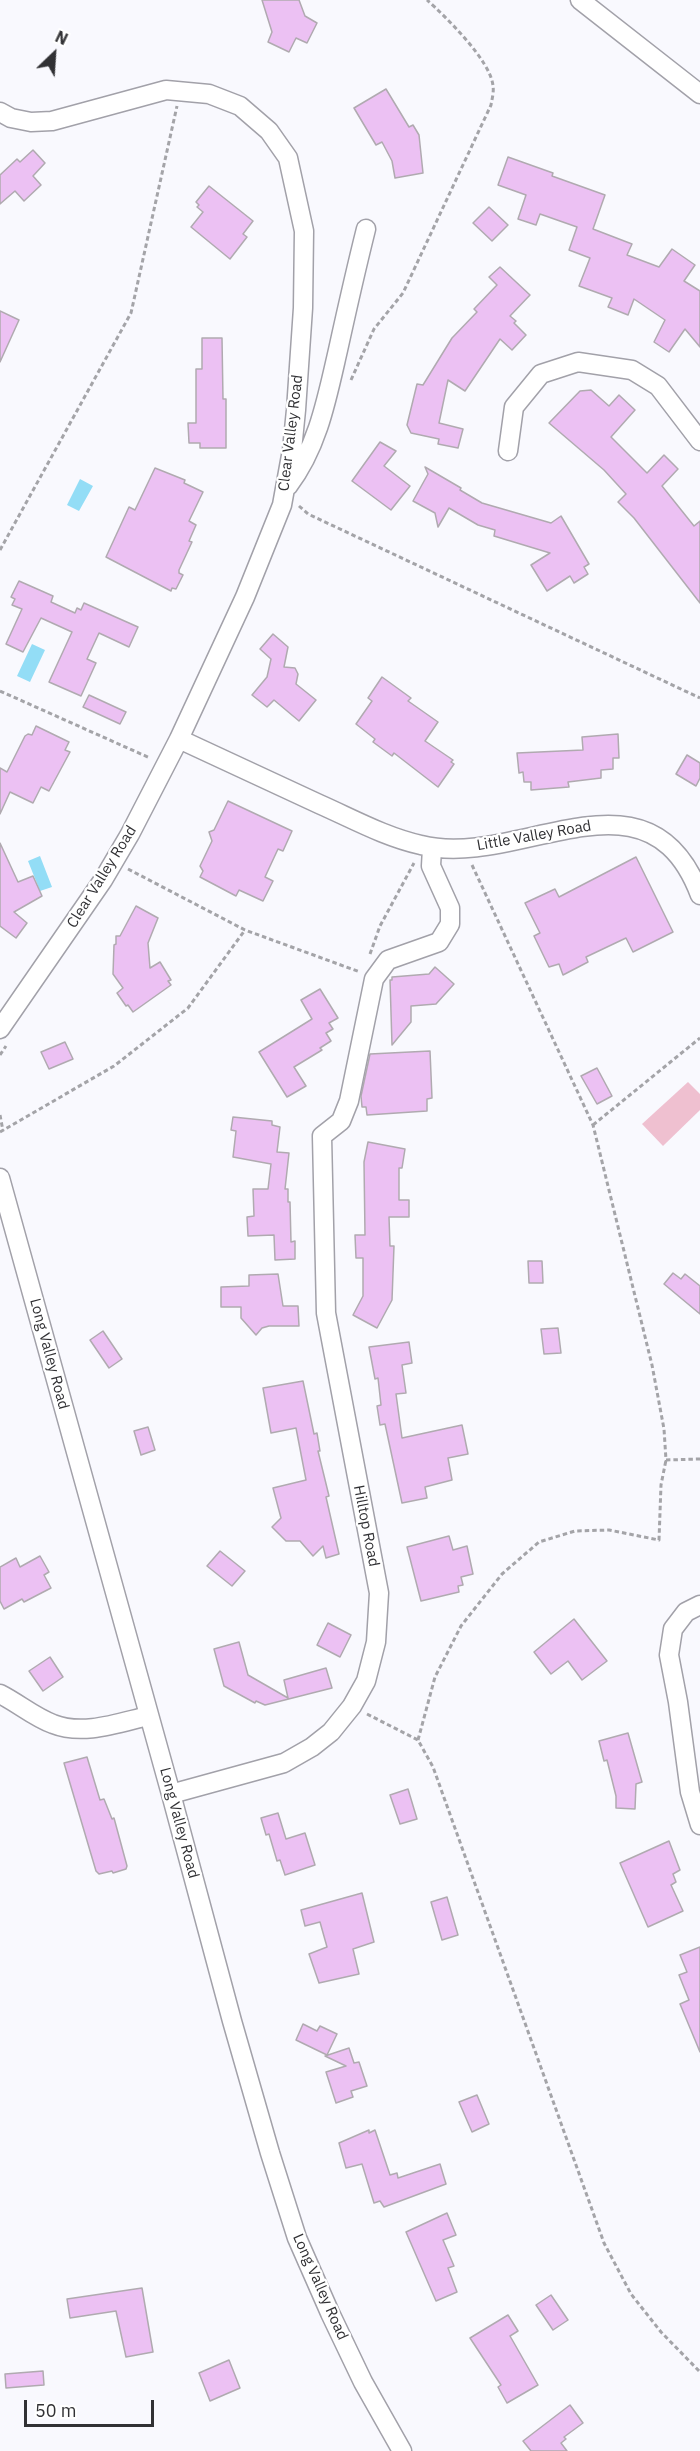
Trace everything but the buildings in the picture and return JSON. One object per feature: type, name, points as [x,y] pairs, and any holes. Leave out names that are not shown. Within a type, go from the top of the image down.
[{"type":"street","points":[[580,0],[700,94]]},
{"type":"street","name":"Clear Valley Road","points":[[0,112],[11,118],[31,122],[52,121],[166,90],[209,94],[240,106],[269,131],[288,158],[304,231],[303,308],[296,410],[284,498],[245,597],[130,834],[3,1037]]},
{"type":"street","points":[[284,498],[309,453],[325,406],[366,229]]},
{"type":"street","points":[[508,451],[514,407],[541,374],[578,362],[632,370],[658,386],[700,441]]},
{"type":"street","name":"Little Valley Road","points":[[178,739],[385,834],[432,848],[460,848],[517,842],[590,825],[617,823],[642,829],[657,837],[680,856],[693,875],[700,895]]},
{"type":"street","name":"Hilltop Road","points":[[171,1794],[284,1762],[312,1748],[331,1732],[352,1706],[366,1681],[374,1652],[379,1593],[326,1313],[322,1136],[340,1121],[349,1101],[374,979],[388,960],[439,942],[450,924],[450,908],[431,866],[432,848]]},
{"type":"street","name":"Long Valley Road","points":[[0,1178],[232,2021],[297,2238],[363,2382],[402,2451]]},
{"type":"street","points":[[700,1605],[686,1612],[673,1629],[669,1655],[690,1792],[700,1826]]},
{"type":"street","points":[[0,1694],[52,1724],[74,1729],[96,1728],[148,1716]]},
{"type":"path","points":[[350,381],[374,329],[403,293],[491,105],[493,87],[488,69],[479,56],[427,0]]},
{"type":"path","points":[[0,550],[131,313],[181,90]]},
{"type":"path","points":[[284,498],[295,503],[308,514],[700,699]]},
{"type":"path","points":[[0,690],[165,765]]},
{"type":"path","points":[[418,1740],[435,1677],[462,1626],[502,1574],[539,1542],[575,1531],[609,1530],[659,1540],[661,1485],[666,1460],[664,1429],[652,1365],[593,1125],[471,861]]},
{"type":"path","points":[[126,868],[245,930],[362,973]]},
{"type":"path","points":[[0,1115],[1,1131],[114,1066],[188,1008],[245,930]]},
{"type":"path","points":[[0,1054],[3,1037]]},
{"type":"path","points":[[593,1125],[700,1038]]},
{"type":"path","points":[[666,1460],[700,1459]]},
{"type":"path","points":[[352,1706],[418,1740],[433,1767],[604,2243],[631,2294],[661,2332],[700,2372]]},
{"type":"shaded area","points":[[688,1082],[700,1094],[700,1110],[663,1146],[642,1124]]},
{"type":"water","points":[[80,479],[93,486],[79,511],[67,505]]},
{"type":"water","points":[[32,644],[45,650],[30,682],[17,676]]},
{"type":"water","points":[[40,856],[52,887],[40,891],[28,861]]}]
